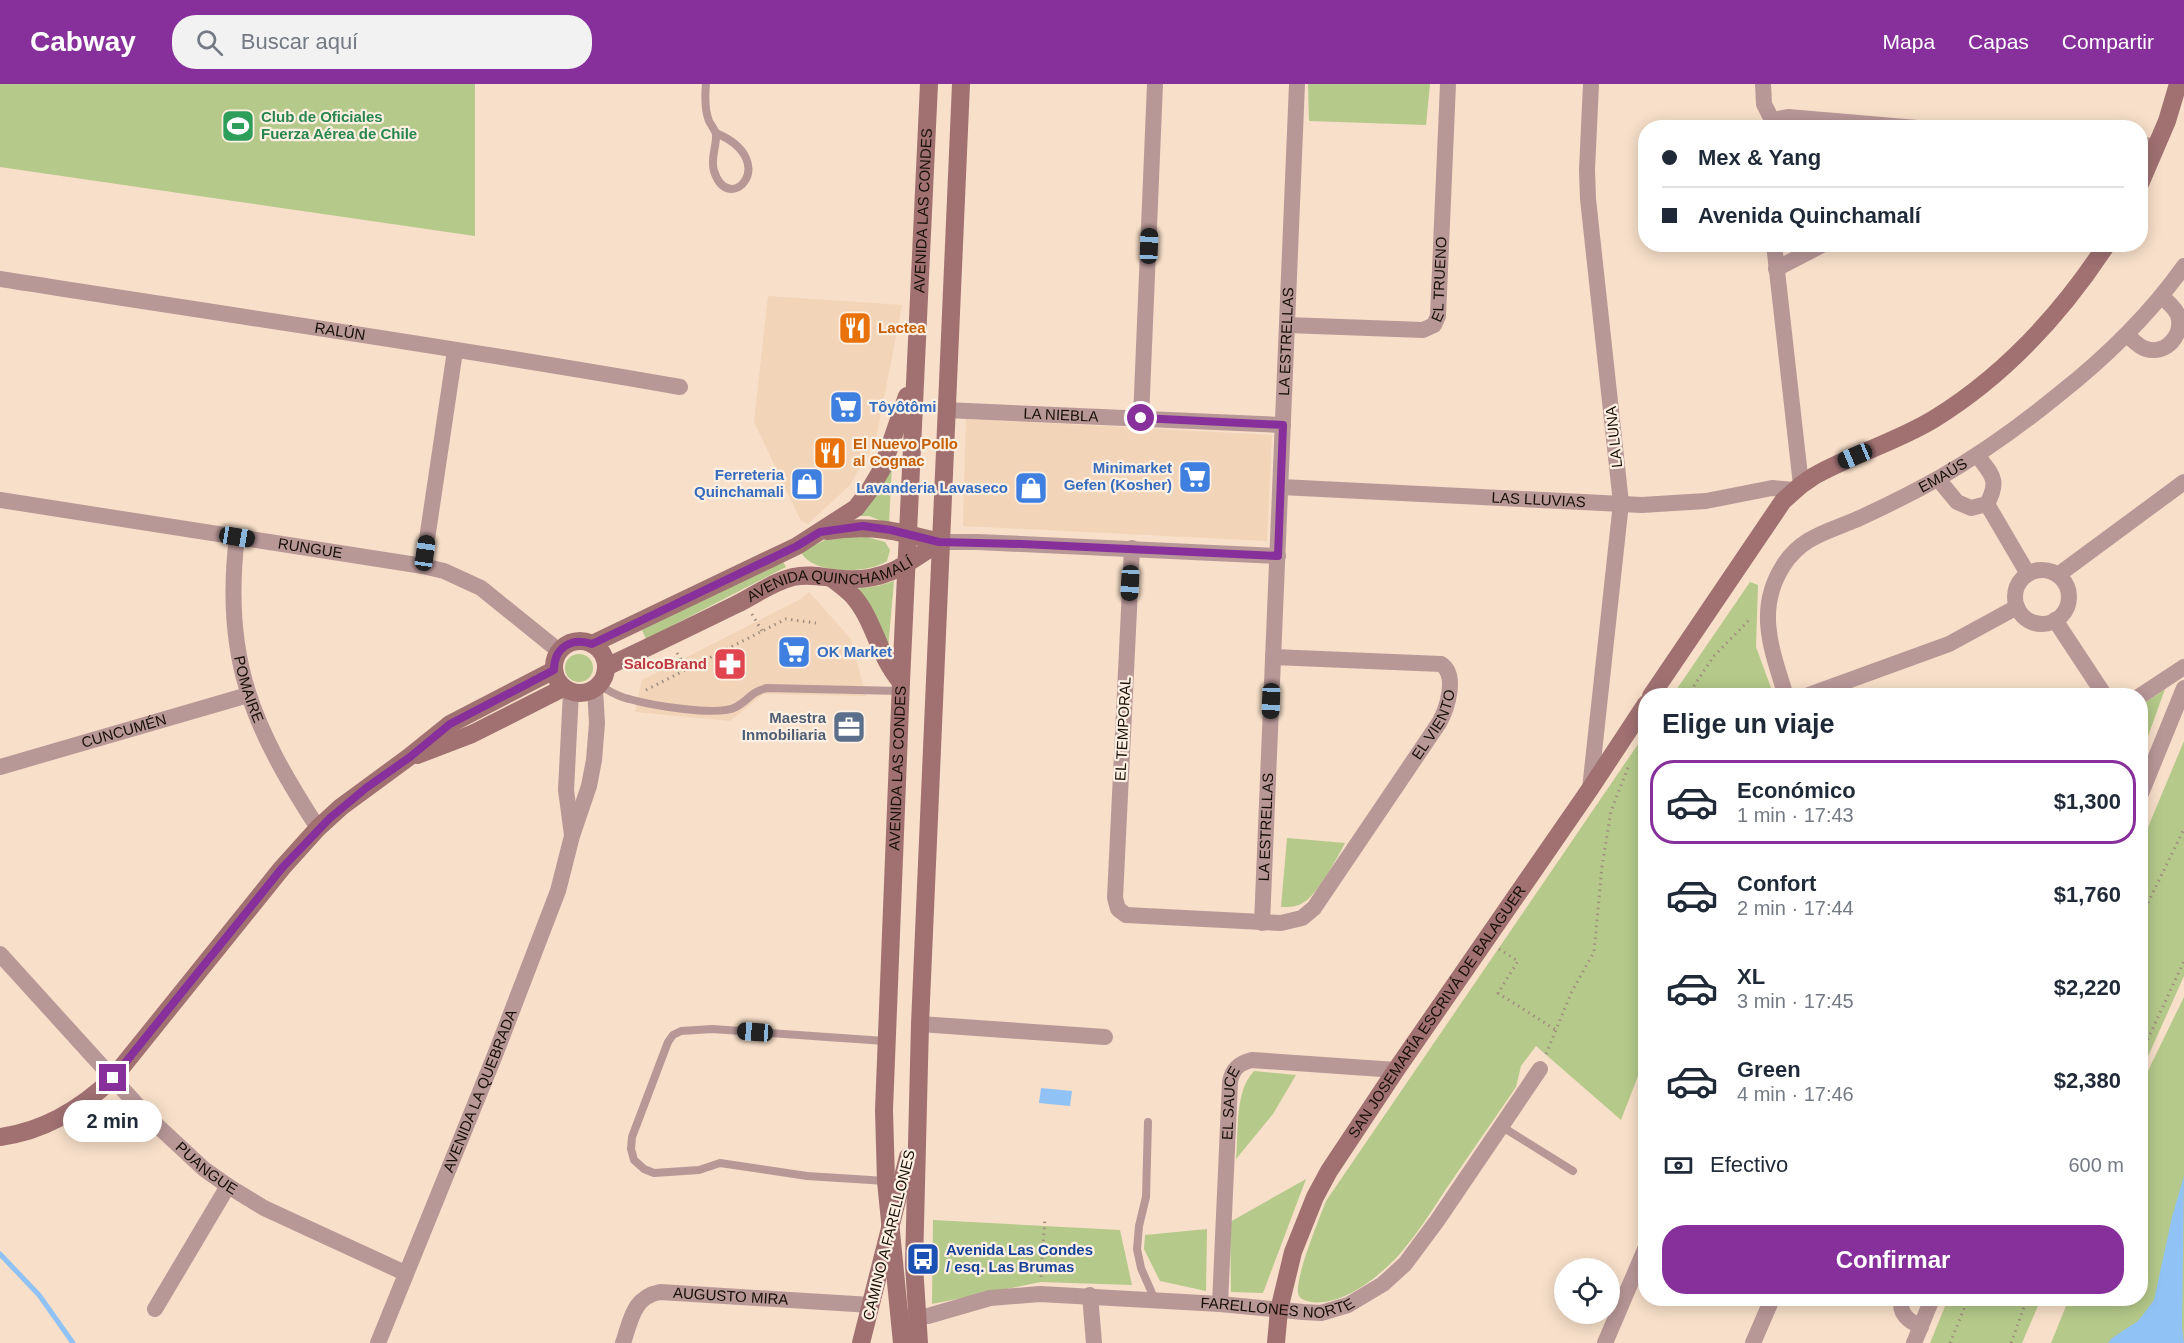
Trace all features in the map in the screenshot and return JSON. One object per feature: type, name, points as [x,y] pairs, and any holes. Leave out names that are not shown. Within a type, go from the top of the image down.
[{"type":"street","name":"AVENIDA LAS CONDES","points":[[919,1343],[909,1317],[890,1227],[884,1110],[885,1041],[929,84]]},
{"type":"street","name":"AVENIDA LAS CONDES","points":[[902,1343],[909,1317],[914,1265],[916,1126],[939,542],[961,84]]},
{"type":"street","points":[[1141,418],[1155,84]]},
{"type":"street","name":"LA ESTRELLAS","points":[[1262,923],[1297,84]]},
{"type":"street","name":"EL TRUENO","points":[[1287,325],[1424,330],[1434,325],[1438,316],[1448,84]]},
{"type":"street","name":"LA LUNA","points":[[1590,789],[1621,503],[1588,199],[1591,84]]},
{"type":"street","points":[[1763,84],[1764,104],[1769,120]]},
{"type":"street","points":[[2149,146],[2178,84]]},
{"type":"street","points":[[1782,120],[1788,117],[1823,120]]},
{"type":"street","points":[[1775,252],[1798,488]]},
{"type":"street","points":[[1776,269],[1809,252]]},
{"type":"street","points":[[1656,688],[1773,514],[1798,488],[1830,467],[1934,419],[1994,375],[2044,327],[2101,252]]},
{"type":"street","name":"EMAÚS","points":[[1784,688],[1772,650],[1766,615],[1772,587],[1784,564],[1810,537],[1861,517],[1938,478],[2021,425],[2098,363],[2127,335],[2162,297],[2184,266]]},
{"type":"street","name":"RALÚN","points":[[0,279],[555,365],[680,387]]},
{"type":"street","points":[[2127,335],[2143,348],[2153,351],[2178,348],[2178,316],[2162,297]]},
{"type":"street","points":[[423,566],[455,351]]},
{"type":"street","points":[[820,532],[856,508],[873,486],[888,454],[915,371]]},
{"type":"street","name":"LA NIEBLA","points":[[945,410],[1283,425]]},
{"type":"street","points":[[1977,455],[1994,478],[1993,491],[1987,504]]},
{"type":"street","points":[[1938,478],[1957,502],[1971,508],[1987,504]]},
{"type":"street","points":[[2058,575],[2184,482]]},
{"type":"street","name":"LAS LLUVIAS","points":[[1281,486],[1642,505],[1735,496],[1772,488],[1798,488]]},
{"type":"street","name":"RUNGUE","points":[[0,500],[444,571],[480,588],[559,651]]},
{"type":"street","points":[[1987,504],[2028,574]]},
{"type":"street","name":"AVENIDA QUINCHAMALÍ","points":[[592,644],[797,546],[820,532],[863,526],[939,542]]},
{"type":"street","name":"POMAIRE","points":[[237,537],[233,591],[234,618],[238,653],[248,695],[280,767],[318,828]]},
{"type":"street","points":[[939,542],[1132,548],[1278,556]]},
{"type":"street","name":"AVENIDA QUINCHAMALÍ","points":[[606,667],[777,583],[794,577],[875,578],[895,571],[939,542]]},
{"type":"street","points":[[797,546],[795,555],[797,564],[804,572],[822,577],[852,595],[860,605],[882,654],[901,686]]},
{"type":"street","name":"EL TEMPORAL","points":[[1132,548],[1115,898],[1118,909],[1132,916],[1262,923]]},
{"type":"street","points":[[2043,570],[2058,575],[2064,582],[2069,599],[2062,615],[2047,623],[2029,620],[2022,615],[2015,598],[2017,588],[2028,574],[2043,570]]},
{"type":"street","points":[[1828,688],[1949,644],[2017,607]]},
{"type":"street","points":[[2055,620],[2100,688]]},
{"type":"street","points":[[574,641],[592,644],[600,650],[604,658],[606,667],[604,677],[597,687],[579,694],[567,690],[555,676],[554,663],[559,651],[574,641]]},
{"type":"street","name":"EL VIENTO","points":[[1262,923],[1288,922],[1302,918],[1314,908],[1439,723],[1448,705],[1449,674],[1445,667],[1436,663],[1273,657]]},
{"type":"street","points":[[2148,691],[2184,667]]},
{"type":"street","points":[[0,1137],[24,1132],[58,1120],[87,1101],[113,1078],[282,868],[318,828],[366,788],[464,715],[554,670]]},
{"type":"street","name":"AVENIDA LA QUEBRADA","points":[[378,1343],[558,891],[572,836],[583,809],[594,760],[597,687]]},
{"type":"street","points":[[2148,776],[2184,688]]},
{"type":"street","points":[[410,757],[472,735],[567,690]]},
{"type":"street","name":"AVENIDA LA QUEBRADA","points":[[567,690],[566,790],[572,836]]},
{"type":"street","name":"CUNCUMÉN","points":[[0,767],[248,695]]},
{"type":"street","name":"SAN JOSEMARÍA ESCRIVÁ DE BALAGUER","points":[[1276,1343],[1279,1310],[1293,1252],[1315,1197],[1344,1148],[1396,1070],[1638,716]]},
{"type":"street","name":"PUANGUE","points":[[0,954],[148,1117],[182,1150],[228,1186],[264,1208],[405,1273]]},
{"type":"street","points":[[920,1024],[1105,1037]]},
{"type":"street","name":"EL SAUCE","points":[[1220,1304],[1230,1082],[1234,1069],[1252,1060],[1396,1070]]},
{"type":"street","name":"FARELLONES NORTE","points":[[909,1317],[990,1298],[1040,1294],[1090,1295],[1321,1313],[1348,1305],[1383,1284],[1414,1252],[1540,1068]]},
{"type":"street","name":"CAMINO A FARELLONES","points":[[861,1343],[916,1126]]},
{"type":"street","points":[[155,1309],[228,1186]]},
{"type":"street","points":[[1605,1343],[1638,1266]]},
{"type":"street","name":"AUGUSTO MIRA","points":[[623,1343],[639,1303],[648,1295],[660,1292],[871,1305]]},
{"type":"street","points":[[1090,1295],[1094,1343]]},
{"type":"street","points":[[1754,1343],[1769,1306]]},
{"type":"street","points":[[1901,1306],[1905,1316],[1921,1327]]},
{"type":"street","points":[[1914,1343],[1929,1306]]},
{"type":"lane","points":[[706,84],[708,119],[716,133],[735,143],[747,160],[748,176],[738,188],[727,188],[717,178],[712,162],[716,133]]},
{"type":"lane","points":[[597,687],[628,699],[720,711],[736,707],[755,691],[768,688],[901,686]]},
{"type":"lane","points":[[885,1041],[712,1029],[681,1031],[673,1035],[668,1042],[632,1137],[631,1149],[634,1160],[644,1169],[654,1173],[699,1170],[720,1163],[807,1176],[886,1181]]},
{"type":"lane","points":[[1148,1122],[1146,1197],[1139,1226],[1137,1249],[1141,1268],[1155,1300]]},
{"type":"lane","points":[[1501,1126],[1573,1172]]},
{"type":"path","points":[[1692,688],[1714,656],[1745,626],[1752,616]]},
{"type":"path","points":[[628,699],[786,619],[816,623]]},
{"type":"path","points":[[1540,1068],[1572,991],[1594,952],[1602,866],[1611,811],[1632,758]]},
{"type":"path","points":[[2148,903],[2184,829]]},
{"type":"path","points":[[1485,940],[1518,961],[1498,993],[1556,1030]]},
{"type":"path","points":[[2148,1039],[2184,961]]},
{"type":"path","points":[[1040,1294],[1045,1218]]},
{"type":"path","points":[[1950,1343],[1965,1306]]},
{"type":"path","points":[[2011,1343],[2024,1306]]},
{"type":"shaded area","points":[[768,296],[902,305],[876,439],[850,485],[808,524],[801,521],[754,422]]},
{"type":"shaded area","points":[[966,419],[1272,435],[1267,541],[963,526]]},
{"type":"shaded area","points":[[809,592],[851,639],[866,696],[763,694],[730,721],[635,712],[642,680],[801,599]]},
{"type":"green space","name":"Club de Oficiales Fuerza Aérea de Chile","points":[[0,84],[475,84],[475,236],[0,167]]},
{"type":"green space","points":[[1308,84],[1430,84],[1426,125],[1309,121]]},
{"type":"green space","points":[[892,465],[889,524],[869,516],[855,516]]},
{"type":"green space","points":[[860,535],[885,542],[890,550],[887,561],[868,568],[841,570],[817,565],[807,560],[801,552],[829,538]]},
{"type":"green space","points":[[782,560],[786,567],[646,639],[642,630]]},
{"type":"green space","points":[[894,581],[888,649],[854,589]]},
{"type":"green space","points":[[1750,582],[1758,585],[1756,647],[1771,688],[1677,688]]},
{"type":"green space","points":[[579,654],[589,658],[593,668],[589,678],[579,682],[569,678],[565,668],[569,658]]},
{"type":"green space","points":[[2165,689],[2148,736],[2148,700]]},
{"type":"green space","points":[[2184,741],[2184,976],[2148,1056],[2148,827]]},
{"type":"green space","points":[[1638,744],[1638,1076],[1621,1120],[1536,1046],[1521,1066],[1516,1087],[1423,1224],[1398,1256],[1359,1289],[1335,1300],[1311,1302],[1299,1296],[1299,1278],[1326,1201]]},
{"type":"green space","points":[[1287,838],[1345,843],[1327,875],[1309,898],[1299,905],[1281,907]]},
{"type":"green space","points":[[2184,997],[2184,1343],[2051,1343],[2066,1306],[2148,1306],[2148,1071]]},
{"type":"green space","points":[[1254,1071],[1296,1075],[1273,1114],[1236,1159],[1240,1101],[1243,1090]]},
{"type":"green space","points":[[1306,1179],[1263,1293],[1231,1292],[1230,1222]]},
{"type":"green space","points":[[933,1220],[1120,1230],[1132,1285],[1041,1282],[932,1304]]},
{"type":"green space","points":[[1207,1229],[1206,1291],[1160,1281],[1144,1249],[1145,1235]]},
{"type":"green space","points":[[1945,1306],[2038,1306],[2022,1343],[1930,1343]]},
{"type":"water","points":[[1041,1088],[1072,1091],[1070,1106],[1039,1103]]},
{"type":"water","points":[[2184,1176],[2182,1327],[2184,1343],[2108,1343],[2138,1321],[2154,1300],[2172,1217]]},
{"type":"waterway","points":[[0,1254],[39,1295],[73,1343]]},
{"type":"place","name":"Club de Oficiales Fuerza Aérea de Chile","points":[[238,126]]},
{"type":"place","name":"Lactea","points":[[855,328]]},
{"type":"place","name":"Tôyôtômi","points":[[846,407]]},
{"type":"place","name":"El Nuevo Pollo al Cognac","points":[[830,453]]},
{"type":"place","name":"Minimarket Gefen (Kosher)","points":[[1195,477]]},
{"type":"place","name":"Ferreteria Quinchamali","points":[[807,484]]},
{"type":"place","name":"Lavanderia Lavaseco","points":[[1031,488]]},
{"type":"place","name":"OK Market","points":[[794,652]]},
{"type":"place","name":"SalcoBrand","points":[[730,664]]},
{"type":"place","name":"Maestra Inmobiliaria","points":[[849,727]]},
{"type":"place","name":"Avenida Las Condes / esq. Las Brumas","points":[[923,1259]]},
{"type":"route","points":[[113,1078],[282,868],[318,828],[341,807],[410,757],[450,724],[554,670],[559,651],[574,641],[592,644],[797,546],[820,532],[845,528],[863,526],[891,530],[939,542],[1132,548],[1278,556],[1283,425],[1141,418]]}]
